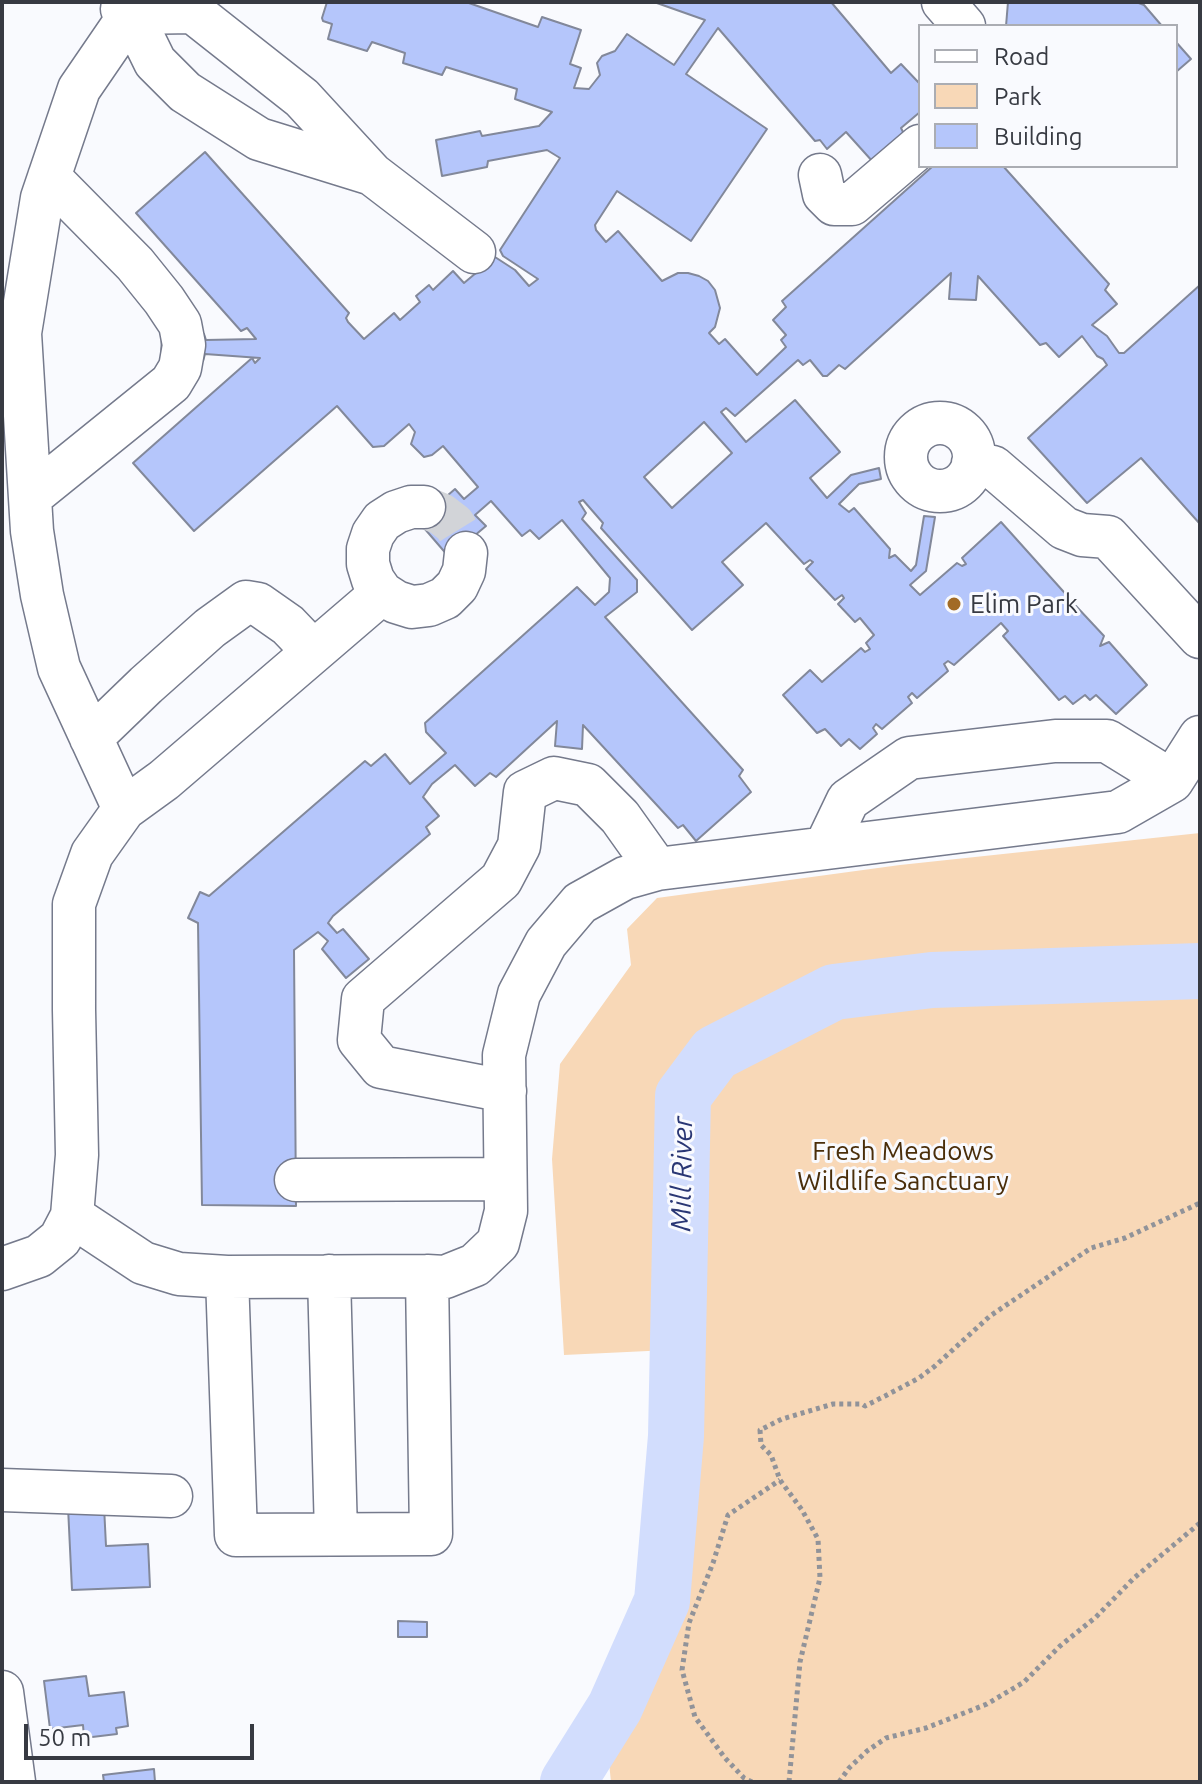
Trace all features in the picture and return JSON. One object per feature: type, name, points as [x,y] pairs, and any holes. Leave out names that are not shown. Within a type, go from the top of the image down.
[{"type":"street","points":[[943,2],[962,24]]},
{"type":"street","points":[[128,6],[155,62],[185,92],[259,139],[372,174]]},
{"type":"street","points":[[128,6],[193,12],[302,98],[372,174],[474,252]]},
{"type":"street","points":[[124,809],[59,668],[40,582],[32,531],[20,333],[42,198],[79,89],[128,6]]},
{"type":"street","points":[[820,175],[824,194],[834,204],[852,204],[918,148]]},
{"type":"street","points":[[30,497],[171,383],[180,368],[184,345],[180,324],[164,300],[135,264],[49,177]]},
{"type":"street","points":[[973,463],[993,467],[1064,528],[1082,535],[1108,537],[1200,637]]},
{"type":"street","points":[[424,507],[396,512],[382,521],[373,534],[368,549],[368,564],[373,580],[382,593],[412,607],[429,605],[445,598],[461,578],[466,553]]},
{"type":"street","points":[[2,1269],[39,1256],[60,1239],[72,1216],[77,1155],[74,904],[92,854],[124,809],[164,780],[382,593]]},
{"type":"street","points":[[91,738],[210,628],[246,602],[258,604],[288,625],[313,651]]},
{"type":"street","points":[[72,1216],[143,1263],[179,1274],[227,1277],[445,1277],[475,1265],[498,1243],[506,1211],[504,1055],[519,994],[546,943],[580,903],[625,878],[657,869],[1118,812],[1172,781],[1200,737]]},
{"type":"street","points":[[825,848],[848,800],[909,758],[1055,741],[1107,741],[1172,781]]},
{"type":"street","points":[[505,1091],[381,1067],[359,1040],[363,999],[501,880],[519,846],[525,792],[554,778],[588,785],[620,817],[657,869]]},
{"type":"street","points":[[296,1180],[505,1179]]},
{"type":"street","points":[[329,1276],[336,1534]]},
{"type":"street","points":[[227,1277],[236,1535],[431,1534],[427,1276]]},
{"type":"street","points":[[2,1490],[171,1496]]},
{"type":"street","points":[[2,1692],[14,1782]]},
{"type":"path","points":[[789,1782],[800,1662],[820,1578],[818,1539],[780,1480],[771,1455],[761,1445],[760,1430],[782,1419],[833,1404],[865,1406],[885,1396],[919,1378],[990,1316],[1091,1248],[1125,1238],[1200,1203]]},
{"type":"path","points":[[752,1782],[725,1758],[695,1717],[682,1670],[689,1623],[728,1515],[780,1480]]},
{"type":"path","points":[[839,1782],[867,1751],[886,1738],[926,1728],[987,1704],[1024,1682],[1134,1578],[1200,1523]]},
{"type":"green space","name":"Fresh Meadows Wildlife Sanctuary","points":[[1200,833],[1200,1782],[611,1782],[607,1743],[609,1685],[630,1631],[658,1534],[669,1350],[564,1355],[552,1159],[560,1064],[631,965],[627,929],[657,898],[900,865]]},
{"type":"building","name":"Elim Park","points":[[327,2],[466,2],[538,27],[542,17],[581,30],[570,64],[581,68],[574,88],[589,89],[600,75],[597,63],[602,56],[615,51],[627,34],[674,65],[705,20],[654,2],[831,2],[891,73],[901,64],[918,82],[918,114],[901,128],[905,136],[873,162],[846,132],[827,149],[820,140],[815,141],[718,28],[686,74],[767,129],[691,241],[617,191],[595,225],[596,230],[606,242],[618,231],[662,281],[678,273],[688,273],[708,281],[715,290],[720,308],[715,327],[709,333],[719,344],[725,339],[757,375],[786,347],[781,340],[786,335],[773,320],[786,307],[782,301],[931,168],[1005,168],[1109,284],[1105,290],[1117,304],[1092,325],[1107,336],[1119,353],[1124,353],[1200,285],[1200,524],[1141,458],[1087,503],[1028,438],[1107,365],[1082,336],[1059,357],[1046,343],[1040,345],[978,276],[976,300],[949,299],[951,273],[845,369],[839,365],[823,376],[810,360],[803,365],[798,360],[735,416],[726,408],[721,412],[746,442],[795,400],[840,452],[810,478],[827,498],[851,475],[879,468],[881,479],[859,484],[839,504],[849,512],[854,508],[890,549],[889,558],[895,555],[911,571],[916,565],[924,516],[935,517],[926,571],[910,585],[920,595],[957,563],[962,566],[966,564],[962,558],[1001,522],[1071,600],[1069,610],[1076,606],[1104,636],[1100,646],[1109,642],[1147,685],[1116,714],[1096,695],[1090,700],[1085,695],[1073,704],[1065,696],[1059,700],[1003,636],[1008,631],[1001,623],[954,665],[948,661],[944,664],[948,671],[917,698],[912,693],[908,697],[912,703],[882,729],[876,724],[873,728],[877,734],[860,749],[849,739],[841,746],[825,729],[817,733],[783,695],[810,670],[822,682],[861,648],[865,652],[870,649],[866,643],[874,635],[860,618],[855,622],[838,604],[844,598],[842,595],[835,600],[806,569],[813,562],[810,560],[804,564],[766,523],[722,562],[743,585],[692,630],[601,528],[603,523],[583,500],[579,502],[586,513],[582,519],[637,580],[637,592],[605,617],[743,770],[739,776],[751,792],[696,841],[683,825],[678,828],[583,725],[582,749],[555,746],[557,721],[496,777],[490,773],[475,786],[455,765],[432,784],[423,797],[439,816],[426,827],[430,834],[328,923],[337,933],[343,929],[369,959],[346,978],[322,949],[328,941],[318,932],[294,950],[296,1206],[202,1205],[198,923],[188,918],[200,892],[209,896],[365,761],[371,766],[385,754],[410,784],[446,753],[426,732],[425,723],[577,587],[595,605],[609,592],[610,578],[562,520],[539,539],[530,530],[522,536],[491,501],[475,515],[486,526],[449,557],[418,521],[455,489],[464,499],[478,487],[443,446],[424,457],[411,444],[415,432],[409,424],[384,446],[373,447],[337,406],[194,531],[133,463],[252,358],[255,363],[260,358],[205,354],[203,361],[161,359],[162,332],[204,334],[206,340],[256,339],[247,328],[241,331],[136,213],[205,152],[349,313],[346,318],[348,322],[364,339],[394,313],[400,320],[420,302],[416,296],[429,285],[433,290],[453,271],[464,283],[495,257],[515,270],[529,286],[538,279],[503,256],[500,250],[560,158],[547,150],[488,161],[487,167],[442,176],[436,140],[480,131],[482,136],[539,126],[552,112],[515,99],[517,89],[446,67],[442,75],[403,63],[405,53],[372,42],[367,51],[328,39],[332,24],[323,21]],"holes":[[[704,422],[732,453],[672,508],[644,477]]]},
{"type":"building","points":[[1008,2],[1136,2],[1144,5],[1160,24],[1006,24]]},
{"type":"building","points":[[1178,44],[1191,59],[1178,70]]},
{"type":"building","points":[[104,1506],[106,1546],[148,1544],[150,1587],[72,1590],[68,1507]]},
{"type":"building","points":[[398,1621],[427,1622],[427,1637],[398,1637]]},
{"type":"building","points":[[86,1676],[89,1696],[124,1692],[128,1726],[116,1728],[117,1734],[84,1738],[83,1725],[50,1729],[44,1681]]},
{"type":"building","points":[[154,1769],[155,1782],[104,1782],[103,1775]]},
{"type":"waterway","name":"Mill River","points":[[568,1782],[615,1707],[662,1601],[676,1436],[683,1096],[715,1053],[834,992],[932,980],[1200,971]]},
{"type":"tunnel","points":[[424,507],[454,524],[462,537],[466,553]]},
{"type":"place","name":"Elim Park","points":[[954,604]]}]
